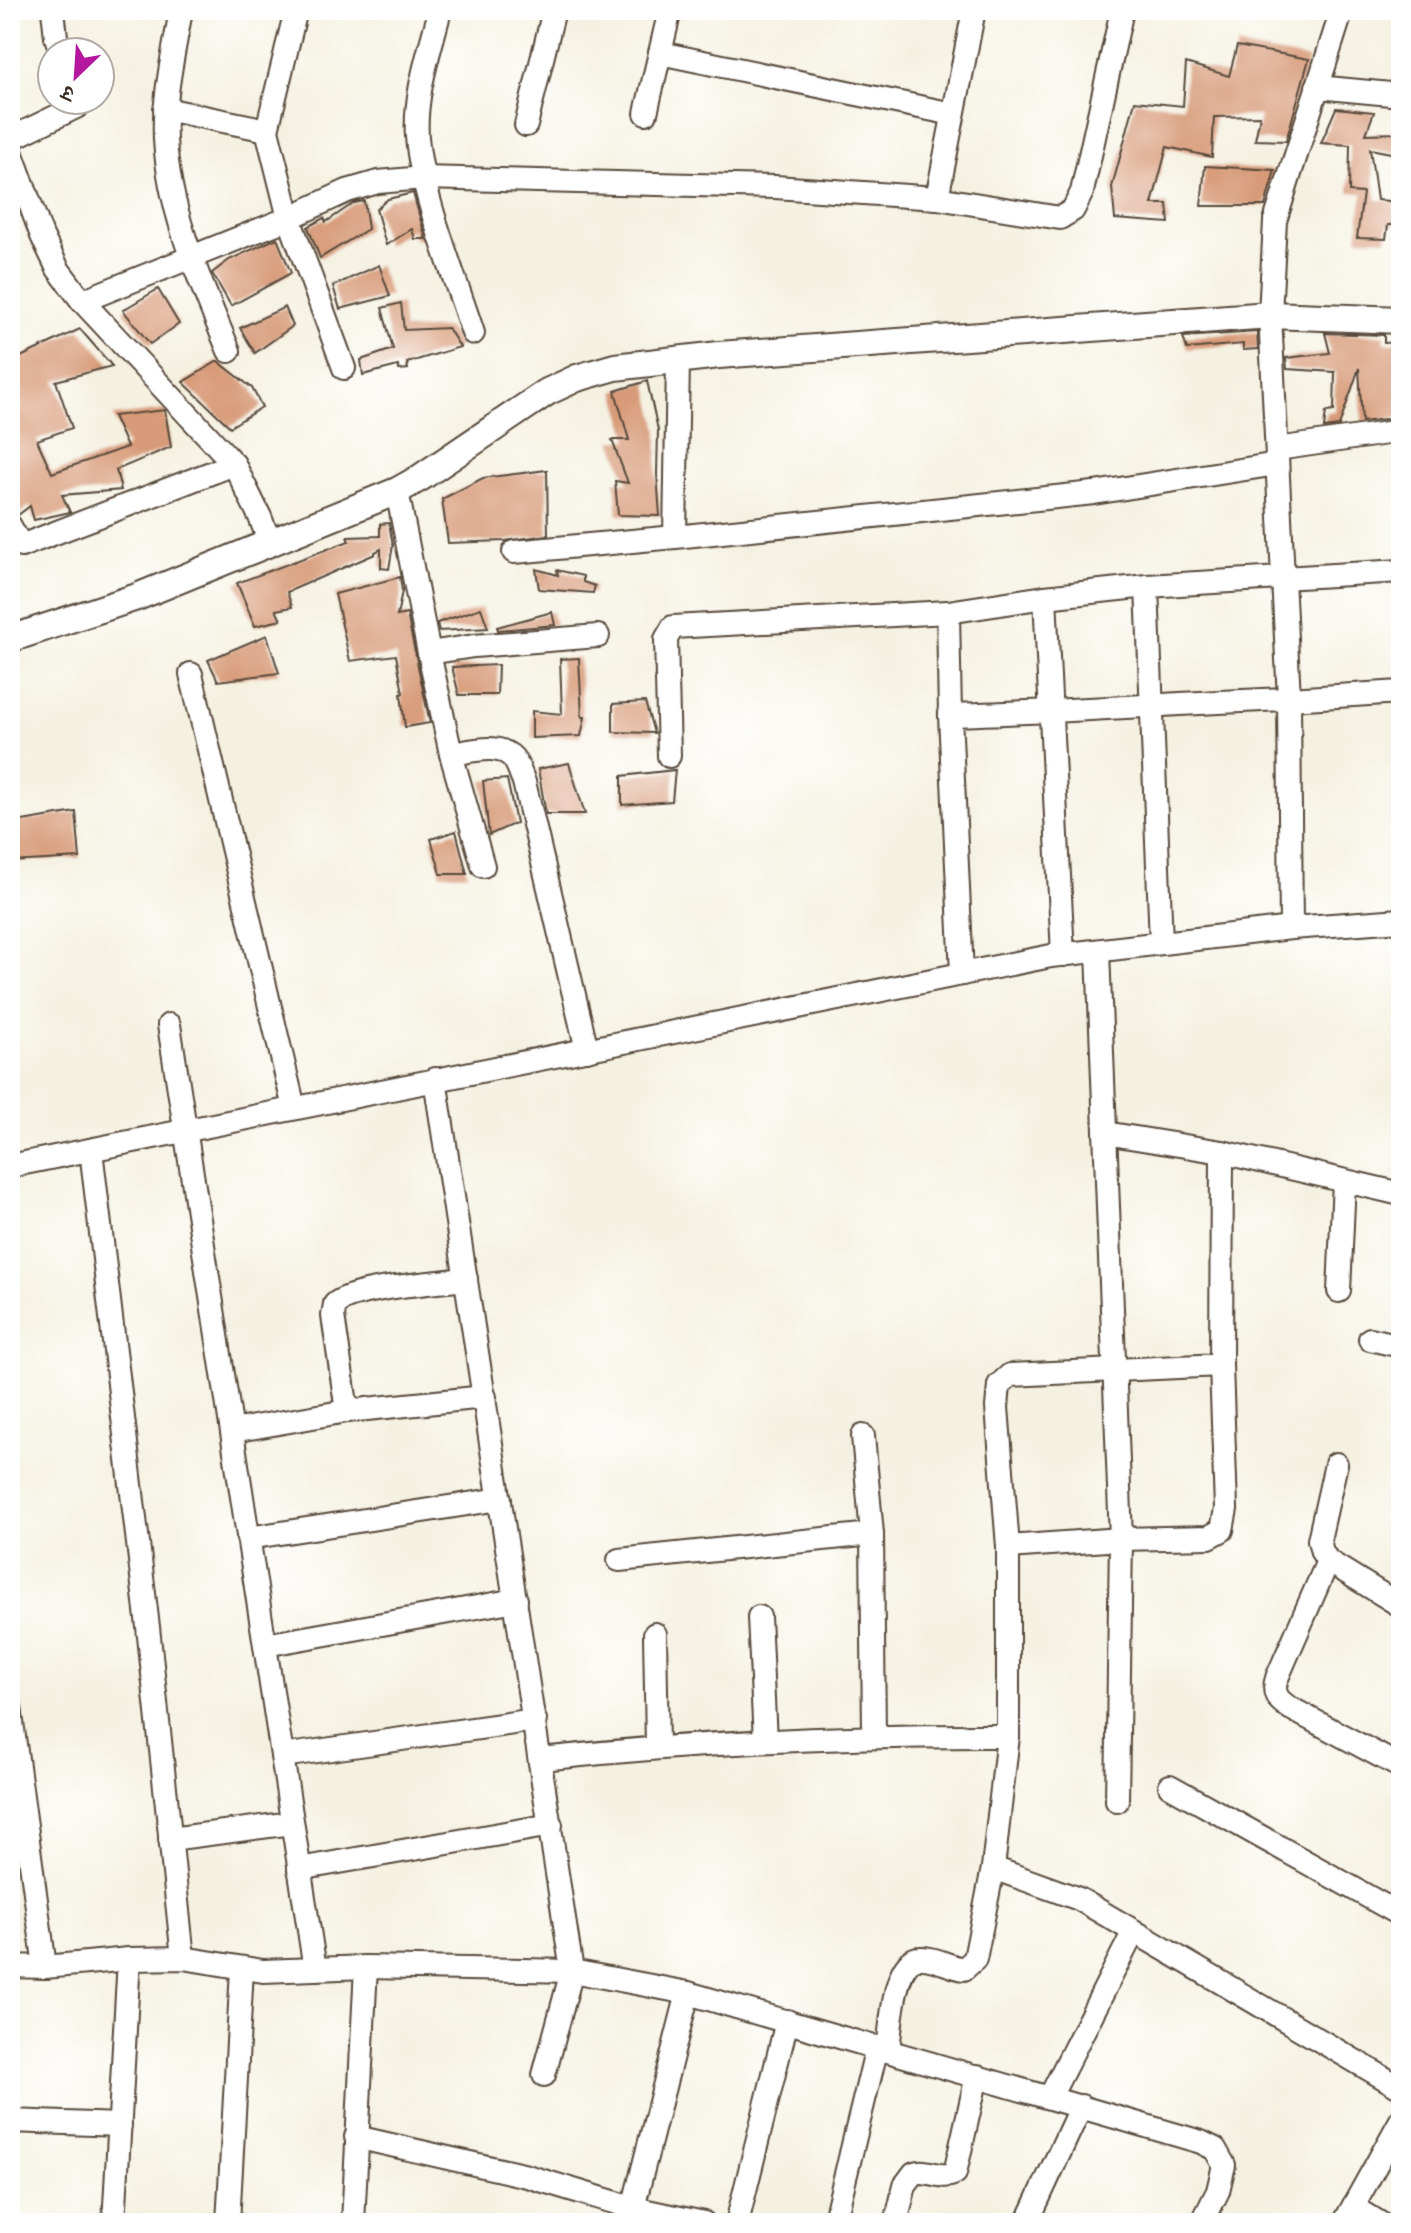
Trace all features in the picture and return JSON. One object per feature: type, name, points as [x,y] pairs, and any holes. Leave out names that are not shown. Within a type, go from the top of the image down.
[{"type":"street","points":[[53,10],[56,36]]},
{"type":"street","points":[[181,10],[165,109],[165,141],[184,243],[229,351]]},
{"type":"street","points":[[296,10],[267,130],[289,218],[344,368]]},
{"type":"street","points":[[440,10],[419,97],[417,137],[423,178],[473,333]]},
{"type":"street","points":[[526,125],[554,10]]},
{"type":"street","points":[[646,113],[670,10]]},
{"type":"street","points":[[937,198],[974,10]]},
{"type":"street","points":[[82,301],[289,218],[347,191],[378,182],[423,178],[775,187],[937,198],[1060,218],[1070,214],[1082,192],[1122,10]]},
{"type":"street","points":[[1291,928],[1289,699],[1270,315],[1275,221],[1342,10]]},
{"type":"street","points":[[660,53],[953,114]]},
{"type":"street","points":[[1317,87],[1401,95]]},
{"type":"street","points":[[165,109],[267,130]]},
{"type":"street","points":[[10,139],[57,116]]},
{"type":"street","points":[[10,149],[42,236],[58,269],[82,301],[234,464],[270,543]]},
{"type":"street","points":[[10,639],[137,597],[397,491],[547,392],[577,378],[615,367],[719,355],[1270,315],[1401,320]]},
{"type":"street","points":[[675,537],[678,361]]},
{"type":"street","points":[[514,552],[1094,493],[1401,431]]},
{"type":"street","points":[[14,541],[234,464]]},
{"type":"street","points":[[397,491],[451,754],[483,866]]},
{"type":"street","points":[[669,756],[666,639],[673,627],[948,612],[1147,586],[1401,571]]},
{"type":"street","points":[[1147,586],[1161,943]]},
{"type":"street","points":[[1045,597],[1063,955]]},
{"type":"street","points":[[948,612],[962,974]]},
{"type":"street","points":[[429,653],[474,646],[598,636]]},
{"type":"street","points":[[191,674],[294,1108]]},
{"type":"street","points":[[950,715],[1401,692]]},
{"type":"street","points":[[451,754],[490,749],[509,755],[516,764],[524,782],[587,1050]]},
{"type":"street","points":[[10,1166],[1063,955],[1291,928],[1401,920]]},
{"type":"street","points":[[1098,951],[1121,1539],[1117,1801]]},
{"type":"street","points":[[169,1025],[315,1969]]},
{"type":"street","points":[[435,1079],[572,1971],[544,2075]]},
{"type":"street","points":[[1105,1133],[1222,1152],[1401,1194]]},
{"type":"street","points":[[91,1150],[148,1627],[183,1958]]},
{"type":"street","points":[[1008,1547],[1209,1537],[1222,1530],[1226,1509],[1221,1365],[1222,1152]]},
{"type":"street","points":[[1339,1291],[1344,1181]]},
{"type":"street","points":[[347,1411],[333,1316],[335,1304],[343,1298],[373,1291],[466,1279]]},
{"type":"street","points":[[1370,1339],[1401,1346]]},
{"type":"street","points":[[834,2223],[896,1992],[909,1961],[919,1957],[964,1969],[975,1959],[993,1868],[1008,1736],[1008,1547],[997,1407],[999,1385],[1010,1375],[1221,1365]]},
{"type":"street","points":[[232,1431],[347,1411],[485,1397]]},
{"type":"street","points":[[863,1436],[872,1534],[874,1735]]},
{"type":"street","points":[[1336,1464],[1319,1540],[1322,1552],[1328,1561],[1401,1606]]},
{"type":"street","points":[[248,1538],[500,1499]]},
{"type":"street","points":[[619,1560],[872,1534]]},
{"type":"street","points":[[1328,1561],[1277,1678],[1275,1693],[1278,1700],[1290,1708],[1401,1767]]},
{"type":"street","points":[[265,1645],[516,1600]]},
{"type":"street","points":[[759,1617],[765,1741]]},
{"type":"street","points":[[655,1634],[657,1746]]},
{"type":"street","points":[[10,1707],[45,1967]]},
{"type":"street","points":[[282,1756],[535,1720]]},
{"type":"street","points":[[541,1759],[657,1746],[874,1735],[1008,1736]]},
{"type":"street","points":[[1170,1786],[1401,1915]]},
{"type":"street","points":[[170,1839],[292,1823]]},
{"type":"street","points":[[299,1869],[551,1825]]},
{"type":"street","points":[[993,1868],[1079,1899],[1401,2088]]},
{"type":"street","points":[[1050,2097],[1134,1931]]},
{"type":"street","points":[[10,1966],[45,1967],[129,1959],[183,1958],[242,1969],[366,1967],[572,1971],[688,1993],[1201,2142],[1215,2149],[1224,2165],[1218,2191],[1202,2223]]},
{"type":"street","points":[[114,2223],[129,1959]]},
{"type":"street","points":[[353,2223],[366,1967]]},
{"type":"street","points":[[228,2223],[242,1969]]},
{"type":"street","points":[[631,2215],[688,1993]]},
{"type":"street","points":[[737,2223],[787,2021]]},
{"type":"street","points":[[896,2223],[905,2185],[914,2173],[924,2171],[945,2177],[955,2173],[977,2076]]},
{"type":"street","points":[[1027,2223],[1081,2106]]},
{"type":"street","points":[[1380,2223],[1349,2215],[1401,2120]]},
{"type":"street","points":[[10,2121],[120,2125]]},
{"type":"street","points":[[356,2137],[527,2176],[631,2215],[704,2223]]},
{"type":"building","points":[[1237,46],[1309,59],[1286,141],[1255,140],[1260,116],[1214,117],[1212,157],[1167,147],[1152,204],[1167,204],[1169,223],[1115,219],[1112,187],[1135,101],[1183,106],[1186,63],[1229,76]]},
{"type":"building","points":[[1336,108],[1374,112],[1366,134],[1399,133],[1396,154],[1370,149],[1377,200],[1401,202],[1401,225],[1388,225],[1386,239],[1357,238],[1363,193],[1349,192],[1350,145],[1321,143]]},
{"type":"building","points":[[1205,166],[1275,170],[1265,206],[1201,206]]},
{"type":"building","points":[[413,193],[426,239],[415,239],[412,229],[386,245],[376,209],[388,199]]},
{"type":"building","points":[[364,201],[368,229],[320,258],[308,227],[324,218],[326,222],[354,203]]},
{"type":"building","points":[[277,238],[291,273],[231,306],[212,273],[229,260]]},
{"type":"building","points":[[379,265],[390,296],[340,309],[333,286]]},
{"type":"building","points":[[158,289],[179,324],[150,344],[123,310]]},
{"type":"building","points":[[401,303],[404,330],[448,328],[460,347],[407,363],[408,369],[399,370],[398,366],[363,375],[361,360],[393,349],[382,308]]},
{"type":"building","points":[[285,307],[293,326],[255,353],[240,328]]},
{"type":"building","points":[[80,329],[112,366],[56,381],[72,428],[37,440],[52,473],[127,447],[113,416],[165,410],[171,447],[116,470],[121,490],[62,495],[70,512],[34,520],[30,506],[18,515],[10,512],[10,362]]},
{"type":"building","points":[[1257,332],[1258,349],[1243,350],[1243,344],[1187,349],[1183,337]]},
{"type":"building","points":[[1325,333],[1384,335],[1384,343],[1401,342],[1401,417],[1362,422],[1359,368],[1339,426],[1324,428],[1326,412],[1334,411],[1335,372],[1287,369],[1286,358],[1330,353]]},
{"type":"building","points":[[218,361],[252,388],[262,407],[230,427],[183,382]]},
{"type":"building","points":[[647,381],[658,430],[660,516],[618,515],[615,481],[628,483],[612,440],[629,440],[615,391]]},
{"type":"building","points":[[547,470],[548,535],[505,541],[448,543],[442,499],[483,478]]},
{"type":"building","points":[[389,523],[393,545],[389,569],[381,568],[381,549],[287,592],[292,607],[276,610],[281,620],[255,626],[237,583],[349,541],[347,537],[380,536],[380,524]]},
{"type":"building","points":[[536,569],[558,575],[557,570],[583,576],[583,582],[595,586],[593,593],[539,589]]},
{"type":"building","points":[[400,577],[402,591],[397,616],[407,614],[430,723],[405,727],[396,655],[350,661],[335,594]]},
{"type":"building","points":[[481,608],[488,628],[439,631],[437,623]]},
{"type":"building","points":[[552,612],[555,625],[498,630],[497,627]]},
{"type":"building","points":[[267,635],[279,673],[218,681],[208,660]]},
{"type":"building","points":[[579,658],[582,717],[585,717],[581,736],[532,738],[532,711],[562,714],[560,659]]},
{"type":"building","points":[[498,665],[497,695],[459,695],[452,667]]},
{"type":"building","points":[[645,702],[654,733],[613,732],[613,704]]},
{"type":"building","points":[[569,763],[585,814],[546,814],[538,769]]},
{"type":"building","points":[[675,770],[672,801],[622,805],[622,776]]},
{"type":"building","points":[[507,779],[516,823],[489,835],[483,781]]},
{"type":"building","points":[[76,812],[80,858],[10,862],[10,823]]},
{"type":"building","points":[[456,831],[467,874],[441,874],[431,839]]}]
